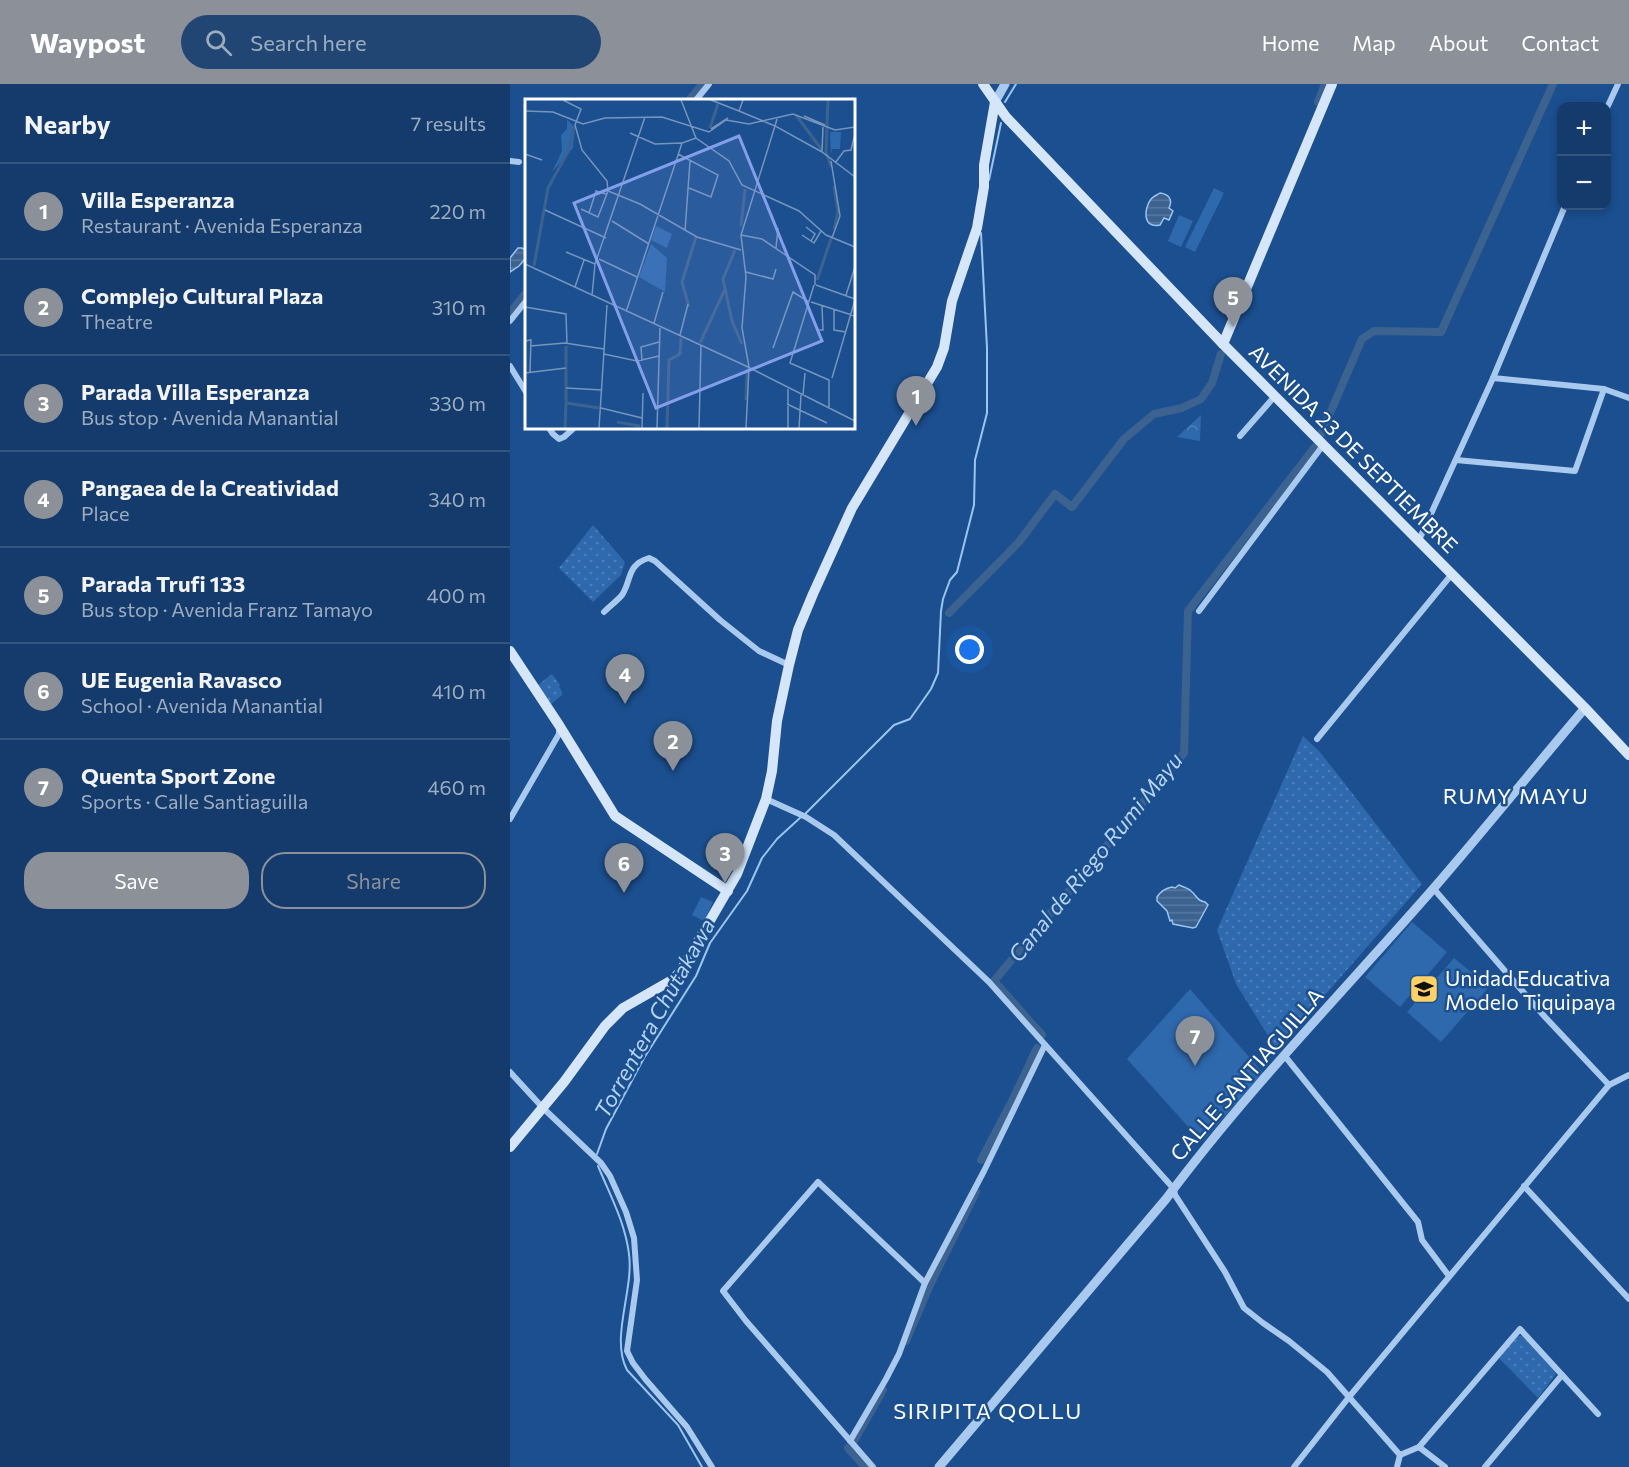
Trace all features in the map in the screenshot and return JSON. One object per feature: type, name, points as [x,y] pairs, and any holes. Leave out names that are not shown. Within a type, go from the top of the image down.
[{"type":"main road","name":"AVENIDA 23 DE SEPTIEMBRE","points":[[983,84],[1000,109],[1223,344],[1276,395],[1629,755]]},
{"type":"main road","points":[[1223,344],[1332,84]]},
{"type":"main road","points":[[510,1147],[611,1020],[623,1008],[672,980],[680,972],[737,874],[766,799],[772,771],[777,721],[798,630],[852,508],[938,367],[944,348],[952,301],[977,228],[984,187],[984,165],[1000,109]]},
{"type":"main road","points":[[510,651],[615,816],[728,891]]},
{"type":"street","points":[[697,99],[709,84]]},
{"type":"street","points":[[1000,109],[1005,84]]},
{"type":"street","points":[[1610,102],[1618,84]]},
{"type":"street","points":[[510,161],[519,162]]},
{"type":"street","points":[[1419,540],[1493,378],[1563,210]]},
{"type":"street","points":[[510,321],[525,302]]},
{"type":"street","points":[[510,366],[525,390]]},
{"type":"street","points":[[1493,378],[1604,389],[1629,398]]},
{"type":"street","points":[[1456,460],[1575,471],[1604,389]]},
{"type":"street","points":[[1240,436],[1276,395]]},
{"type":"street","points":[[550,429],[560,439],[573,429]]},
{"type":"street","points":[[1199,611],[1324,444]]},
{"type":"street","points":[[604,612],[622,594],[630,572],[642,560],[649,558],[759,651],[789,664]]},
{"type":"street","points":[[1317,739],[1452,574]]},
{"type":"street","name":"CALLE SANTIAGUILLA","points":[[939,1467],[1174,1189],[1230,1116],[1433,888],[1585,708]]},
{"type":"street","points":[[510,819],[559,734],[559,725]]},
{"type":"street","points":[[766,799],[804,816],[834,835],[989,982],[1174,1189],[1175,1195],[1225,1272],[1244,1308],[1327,1372],[1400,1455]]},
{"type":"street","points":[[1433,888],[1545,1017],[1609,1085]]},
{"type":"street","points":[[850,1441],[899,1354],[925,1283],[984,1171],[1045,1045]]},
{"type":"street","points":[[1284,1055],[1418,1222],[1422,1240],[1449,1276]]},
{"type":"street","points":[[510,1072],[543,1108],[601,1163],[610,1176],[626,1212],[634,1238],[636,1280],[627,1351],[633,1364],[687,1427],[712,1467]]},
{"type":"street","points":[[1294,1467],[1349,1397],[1609,1085],[1629,1075]]},
{"type":"street","points":[[873,1467],[746,1321],[723,1291],[818,1182],[925,1283]]},
{"type":"street","points":[[1524,1186],[1629,1299]]},
{"type":"street","points":[[1400,1455],[1419,1447],[1520,1329],[1598,1414]]},
{"type":"street","points":[[1485,1467],[1562,1375]]},
{"type":"street","points":[[1419,1447],[1445,1467]]},
{"type":"street","points":[[1397,1467],[1400,1455]]},
{"type":"green space","points":[[1214,188],[1224,193],[1195,252],[1185,247]]},
{"type":"green space","points":[[1179,215],[1193,221],[1181,247],[1168,241]]},
{"type":"green space","points":[[1201,415],[1200,441],[1177,437]]},
{"type":"green space","points":[[593,525],[625,562],[621,575],[593,602],[559,568]]},
{"type":"green space","points":[[552,674],[560,685],[562,695],[551,704],[538,685]]},
{"type":"green space","points":[[1303,736],[1319,751],[1422,884],[1277,1050],[1236,984],[1217,930]]},
{"type":"green space","points":[[701,897],[713,902],[704,921],[692,915]]},
{"type":"green space","points":[[1412,922],[1447,952],[1400,1007],[1365,977]]},
{"type":"green space","points":[[1454,958],[1489,987],[1441,1042],[1407,1012]]},
{"type":"green space","points":[[1190,989],[1263,1073],[1202,1142],[1127,1059]]},
{"type":"green space","points":[[1518,1336],[1522,1336],[1556,1374],[1538,1398],[1499,1358]]},
{"type":"shaded area","points":[[1160,193],[1169,198],[1171,202],[1169,208],[1173,211],[1169,220],[1164,218],[1160,225],[1150,224],[1146,217],[1147,207],[1151,199]]},
{"type":"shaded area","points":[[518,248],[525,250],[525,259],[510,272],[510,258]]},
{"type":"shaded area","points":[[1179,885],[1190,890],[1208,905],[1196,927],[1173,924],[1167,911],[1157,901],[1157,897],[1164,890]]},
{"type":"waterway","points":[[693,99],[705,84]]},
{"type":"waterway","name":"Torrentera Chutakawa","points":[[1005,102],[1016,84]]},
{"type":"waterway","points":[[1318,102],[1325,84]]},
{"type":"waterway","name":"Canal de Riego Rumi Mayu","points":[[1321,434],[1362,339],[1374,331],[1441,332],[1553,84]]},
{"type":"waterway","name":"Torrentera Chutakawa","points":[[989,180],[1001,123]]},
{"type":"waterway","name":"Torrentera Chutakawa","points":[[805,814],[894,725],[910,719],[931,689],[938,673],[943,599],[950,580],[957,572],[974,505],[975,460],[987,413],[987,348],[981,233]]},
{"type":"waterway","points":[[510,316],[525,297]]},
{"type":"waterway","points":[[949,613],[1019,542],[1055,494],[1072,507],[1124,439],[1154,414],[1182,408],[1201,399],[1212,383],[1221,354]]},
{"type":"waterway","name":"Canal de Riego Rumi Mayu","points":[[1042,1035],[994,981],[1184,753],[1188,611],[1315,447]]},
{"type":"waterway","name":"Torrentera Chutakawa","points":[[597,1154],[606,1129],[644,1058],[696,976],[710,943],[747,891],[762,858],[777,839],[801,817]]},
{"type":"waterway","name":"Canal de Riego Rumi Mayu","points":[[981,1160],[1037,1048]]},
{"type":"waterway","name":"Torrentera Chutakawa","points":[[598,1166],[621,1220],[629,1254],[630,1268],[621,1329],[622,1357],[627,1370],[678,1425],[702,1467]]},
{"type":"waterway","name":"Canal de Riego Rumi Mayu","points":[[906,1341],[930,1285],[976,1192]]},
{"type":"waterway","name":"Canal de Riego Rumi Mayu","points":[[854,1441],[883,1390]]},
{"type":"waterway","name":"Canal de Riego Rumi Mayu","points":[[848,1448],[865,1467]]},
{"type":"place","name":"Parada Trufi 133","points":[[1233,327]]},
{"type":"place","name":"Villa Esperanza","points":[[916,426]]},
{"type":"place","name":"Pangaea de la Creatividad","points":[[625,704]]},
{"type":"place","name":"Complejo Cultural Plaza","points":[[673,771]]},
{"type":"place","name":"Parada Villa Esperanza","points":[[725,883]]},
{"type":"place","name":"UE Eugenia Ravasco","points":[[624,893]]},
{"type":"place","name":"Unidad Educativa Modelo Tiquipaya","points":[[1424,989]]},
{"type":"place","name":"Quenta Sport Zone","points":[[1195,1066]]},
{"type":"district","name":"RUMY MAYU","points":[[1516,795]]},
{"type":"district","name":"SIRIPITA QOLLU","points":[[988,1410]]}]
